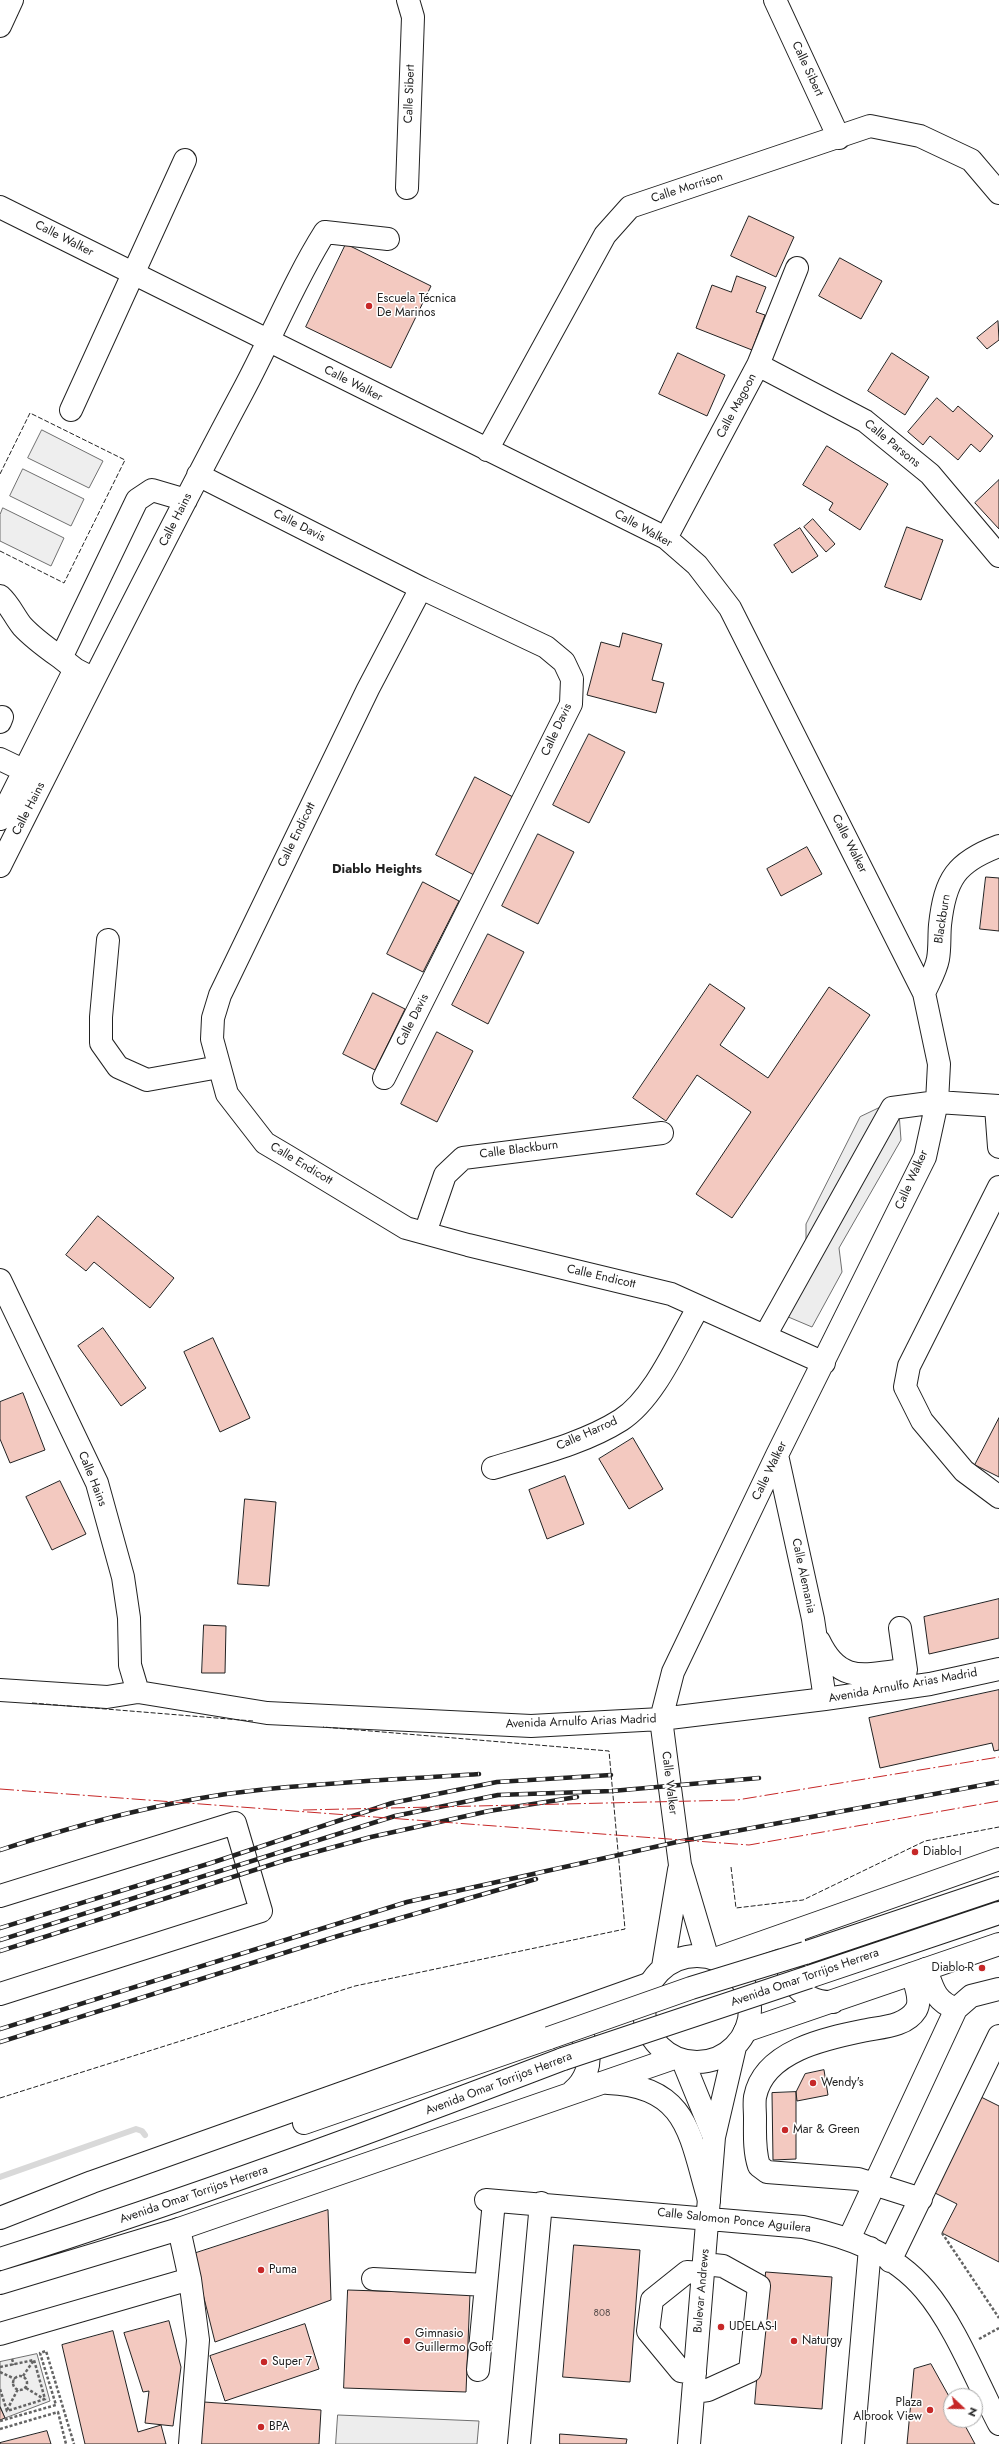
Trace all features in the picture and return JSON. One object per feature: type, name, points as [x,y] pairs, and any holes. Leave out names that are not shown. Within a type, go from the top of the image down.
[{"type":"street","points":[[0,26],[12,0]]},
{"type":"street","name":"Calle Sibert","points":[[407,188],[413,17],[408,0]]},
{"type":"street","name":"Calle Sibert","points":[[775,0],[839,138]]},
{"type":"street","name":"Calle Morrison","points":[[486,450],[605,235],[630,207],[839,138],[870,126],[920,136],[971,160],[999,194]]},
{"type":"street","points":[[72,410],[135,274],[185,160]]},
{"type":"street","name":"Calle Walker","points":[[0,207],[486,450],[666,538],[697,564],[730,608],[924,993],[939,1064],[937,1102],[925,1156],[824,1363],[777,1455],[673,1672],[662,1718],[680,1865],[711,1958]]},
{"type":"street","name":"Calle Hains","points":[[0,866],[77,669],[186,500],[270,342],[312,252],[325,232],[388,239]]},
{"type":"street","name":"Calle Magoon","points":[[666,538],[758,365],[798,268]]},
{"type":"street","name":"Calle Parsons","points":[[758,365],[865,421],[930,474],[999,556]]},
{"type":"street","name":"Calle Davis","points":[[198,475],[421,588],[546,647],[564,662],[572,679],[571,704],[384,1078]]},
{"type":"street","points":[[0,819],[77,669],[137,500],[152,490],[186,500]]},
{"type":"street","name":"Calle Endicott","points":[[421,588],[368,689],[220,995],[213,1018],[212,1039],[227,1094],[265,1143],[406,1228],[671,1294],[698,1308],[824,1363]]},
{"type":"street","points":[[0,596],[8,604],[22,625],[40,643],[77,669]]},
{"type":"street","points":[[0,759],[25,771]]},
{"type":"street","name":"Blackburn","points":[[924,993],[938,960],[943,905],[951,881],[964,863],[976,855],[999,846]]},
{"type":"street","points":[[108,940],[101,1017],[101,1043],[118,1067],[147,1080],[219,1067]]},
{"type":"street","points":[[765,1336],[892,1108],[937,1102],[997,1106],[999,1147]]},
{"type":"street","name":"Calle Blackburn","points":[[425,1233],[445,1175],[464,1158],[662,1133]]},
{"type":"street","points":[[999,1187],[909,1366],[905,1387],[922,1421],[964,1471],[999,1497]]},
{"type":"street","name":"Calle Hains","points":[[0,1280],[97,1483],[123,1577],[129,1618],[130,1665],[138,1692]]},
{"type":"street","name":"Calle Harrod","points":[[493,1468],[585,1437],[621,1420],[639,1403],[655,1382],[698,1308]]},
{"type":"street","name":"Calle Alemania","points":[[777,1455],[815,1634],[825,1699]]},
{"type":"street","points":[[815,1634],[827,1658],[841,1670],[860,1674],[906,1670],[900,1628]]},
{"type":"street","name":"Avenida Arnulfo Arias Madrid","points":[[0,1690],[107,1697],[138,1692],[267,1713],[402,1721],[531,1726],[662,1718],[825,1699],[930,1684],[999,1669]]},
{"type":"street","points":[[0,1896],[235,1823],[261,1911],[0,1994]]},
{"type":"street","points":[[547,2030],[657,1975],[681,1958],[711,1958],[808,1928],[999,1859]]},
{"type":"street","name":"Calle Walker","points":[[657,1975],[680,1865]]},
{"type":"street","name":"Avenida Omar Torrijos Herrera","points":[[0,2219],[173,2166],[547,2030],[805,1953],[999,1888]]},
{"type":"street","name":"Avenida Omar Torrijos Herrera","points":[[0,2259],[109,2225],[337,2146],[563,2059],[999,1913]]},
{"type":"street","points":[[808,1928],[796,1938],[789,1952],[790,1975],[797,1989],[810,1998],[833,2002]]},
{"type":"street","points":[[657,1975],[644,2004],[646,2027],[653,2040],[679,2059],[697,2063],[714,2060],[740,2039],[833,2002],[999,1944]]},
{"type":"street","points":[[711,1958],[730,1967],[742,1980],[749,1996],[750,2014],[740,2039]]},
{"type":"street","points":[[919,1972],[944,2005],[956,2009]]},
{"type":"street","points":[[919,1972],[918,2000],[916,2009],[911,2015],[894,2025],[836,2036],[794,2052],[772,2067],[760,2083],[755,2097],[756,2151],[759,2166],[767,2172],[844,2177],[921,2199]]},
{"type":"street","points":[[849,2239],[875,2186],[956,2009],[971,1996],[999,1989]]},
{"type":"street","points":[[547,2030],[560,2022],[573,2027],[587,2045],[589,2067],[583,2080],[573,2091]]},
{"type":"street","points":[[890,2261],[999,2036]]},
{"type":"street","name":"Bulevar Andrews","points":[[689,2444],[714,2137],[740,2039]]},
{"type":"street","points":[[0,2283],[179,2229],[573,2091],[679,2059]]},
{"type":"street","name":"Bulevar Andrews","points":[[679,2059],[714,2137]]},
{"type":"street","points":[[603,2082],[625,2083],[642,2087],[662,2097],[674,2107],[687,2126],[708,2209]]},
{"type":"street","name":"Calle Salomon Ponce Aguilera","points":[[486,2285],[490,2200],[708,2209],[803,2227],[849,2239],[870,2248],[903,2268],[926,2291],[968,2360],[999,2424]]},
{"type":"street","points":[[519,2444],[541,2203]]},
{"type":"street","points":[[179,2229],[190,2279],[198,2340],[190,2444]]},
{"type":"street","points":[[853,2444],[870,2248]]},
{"type":"street","points":[[724,2266],[759,2286],[750,2371],[708,2390],[694,2383],[681,2371],[648,2331],[652,2300],[687,2272],[704,2268],[724,2266]]},
{"type":"street","points":[[0,2334],[190,2279]]},
{"type":"street","points":[[374,2279],[486,2285],[478,2370]]},
{"type":"path","points":[[942,2233],[999,2318]]},
{"type":"path","points":[[977,2340],[999,2328]]},
{"type":"path","points":[[0,2421],[56,2405],[40,2353],[46,2351],[74,2444]]},
{"type":"path","points":[[12,2359],[14,2365]]},
{"type":"path","points":[[0,2367],[34,2360]]},
{"type":"path","points":[[23,2376],[34,2360]]},
{"type":"path","points":[[34,2360],[45,2399]]},
{"type":"path","points":[[0,2372],[15,2379]]},
{"type":"path","points":[[26,2388],[27,2381],[23,2376],[18,2375],[13,2386],[18,2389],[26,2388],[45,2399]]},
{"type":"path","points":[[0,2389],[7,2411]]},
{"type":"path","points":[[7,2411],[18,2389]]},
{"type":"path","points":[[7,2411],[45,2399]]},
{"type":"path","points":[[0,2429],[58,2412],[66,2444]]},
{"type":"shaded area","points":[[42,430],[103,461],[89,488],[28,458]]},
{"type":"shaded area","points":[[23,469],[84,499],[71,526],[10,496]]},
{"type":"shaded area","points":[[3,508],[64,538],[51,566],[0,541],[0,515]]},
{"type":"shaded area","points":[[898,1099],[901,1140],[839,1248],[842,1272],[812,1327],[786,1316],[806,1257],[806,1224],[860,1117]]},
{"type":"shaded area","points":[[37,2354],[50,2401],[5,2418],[0,2406],[0,2362]]},
{"type":"shaded area","points":[[338,2415],[479,2421],[477,2444],[336,2444]]},
{"type":"building","points":[[749,216],[794,237],[776,277],[731,256]]},
{"type":"building","name":"Escuela Técnica De Marinos","points":[[346,244],[431,286],[391,368],[306,327]]},
{"type":"building","points":[[840,258],[882,281],[861,319],[819,296]]},
{"type":"building","points":[[737,276],[766,287],[756,312],[765,315],[752,350],[696,328],[712,285],[731,292]]},
{"type":"building","points":[[998,321],[999,340],[987,349],[977,338]]},
{"type":"building","points":[[678,353],[725,375],[707,416],[659,394]]},
{"type":"building","points":[[892,353],[929,377],[905,415],[868,391]]},
{"type":"building","points":[[937,398],[953,412],[958,406],[993,436],[980,452],[971,444],[958,460],[930,436],[923,445],[908,432]]},
{"type":"building","points":[[827,446],[888,484],[860,530],[829,510],[833,503],[803,485]]},
{"type":"building","points":[[999,480],[999,529],[975,503]]},
{"type":"building","points":[[813,519],[835,544],[826,552],[804,527]]},
{"type":"building","points":[[907,527],[943,540],[921,600],[885,587]]},
{"type":"building","points":[[800,528],[818,556],[792,573],[774,545]]},
{"type":"building","points":[[623,633],[662,644],[652,680],[664,683],[656,713],[587,695],[601,642],[619,647]]},
{"type":"building","points":[[589,734],[625,752],[589,823],[553,805]]},
{"type":"building","points":[[475,777],[513,797],[474,875],[436,855]]},
{"type":"building","points":[[538,834],[574,852],[538,924],[502,906]]},
{"type":"building","points":[[807,847],[822,874],[781,896],[767,869]]},
{"type":"building","points":[[986,877],[999,878],[999,931],[980,929]]},
{"type":"building","points":[[423,882],[459,901],[423,972],[387,954]]},
{"type":"building","points":[[488,934],[524,952],[488,1024],[452,1005]]},
{"type":"building","points":[[710,984],[745,1008],[720,1045],[768,1078],[829,987],[870,1015],[732,1218],[696,1194],[751,1112],[697,1075],[666,1121],[633,1098]]},
{"type":"building","points":[[373,993],[405,1009],[375,1070],[343,1054]]},
{"type":"building","points":[[437,1032],[473,1051],[437,1122],[401,1104]]},
{"type":"building","points":[[98,1216],[174,1278],[150,1308],[94,1262],[86,1271],[66,1255]]},
{"type":"building","points":[[103,1328],[146,1388],[121,1406],[78,1346]]},
{"type":"building","points":[[213,1338],[250,1418],[220,1432],[184,1352]]},
{"type":"building","points":[[23,1393],[45,1450],[10,1463],[0,1439],[0,1402]]},
{"type":"building","points":[[999,1418],[999,1477],[975,1465]]},
{"type":"building","points":[[633,1438],[663,1489],[629,1509],[599,1459]]},
{"type":"building","points":[[565,1476],[584,1524],[547,1539],[529,1490]]},
{"type":"building","points":[[60,1481],[86,1534],[52,1550],[26,1497]]},
{"type":"building","points":[[245,1499],[276,1502],[269,1586],[238,1584]]},
{"type":"building","points":[[999,1599],[999,1638],[929,1654],[924,1617]]},
{"type":"building","points":[[204,1625],[226,1626],[225,1673],[202,1673]]},
{"type":"building","points":[[999,1690],[999,1750],[994,1751],[992,1743],[880,1768],[869,1718]]},
{"type":"building","name":"Wendy's","points":[[824,2070],[828,2095],[797,2101],[796,2092],[805,2074]]},
{"type":"building","name":"Mar & Green","points":[[796,2092],[796,2159],[773,2160],[772,2093]]},
{"type":"building","points":[[979,2096],[999,2106],[999,2262],[942,2233],[957,2204],[931,2191]]},
{"type":"building","points":[[328,2210],[331,2300],[215,2342],[193,2254]]},
{"type":"building","points":[[574,2245],[640,2250],[630,2382],[563,2377]]},
{"type":"building","name":"Naturgy","points":[[766,2272],[832,2277],[822,2409],[755,2404]]},
{"type":"building","name":"Gimnasio Guillermo Goff","points":[[348,2290],[470,2294],[466,2392],[344,2388]]},
{"type":"building","points":[[169,2321],[181,2367],[173,2426],[145,2423],[149,2391],[143,2392],[124,2333]]},
{"type":"building","name":"Super 7","points":[[305,2324],[319,2369],[225,2401],[210,2356]]},
{"type":"building","points":[[113,2331],[138,2432],[161,2425],[166,2444],[85,2444],[62,2345]]},
{"type":"building","name":"Plaza Albrook View","points":[[931,2364],[944,2388],[943,2388],[943,2428],[966,2428],[975,2444],[907,2444],[914,2369]]},
{"type":"building","name":"BPA","points":[[204,2402],[321,2410],[319,2444],[200,2444]]},
{"type":"building","points":[[0,2407],[5,2418],[0,2420]]},
{"type":"building","points":[[47,2431],[51,2444],[0,2444],[0,2443]]},
{"type":"building","points":[[560,2434],[627,2439],[626,2444],[560,2444]]},
{"type":"waterway","points":[[0,2177],[136,2129],[142,2131],[145,2135]]},
{"type":"railway","points":[[0,1850],[64,1830],[128,1813],[193,1799],[259,1790],[314,1785],[479,1774]]},
{"type":"railway","points":[[0,1928],[211,1863],[392,1803],[497,1782],[611,1775]]},
{"type":"railway","points":[[0,1940],[395,1816],[498,1795],[612,1791],[759,1778]]},
{"type":"railway","points":[[0,2029],[407,1902],[677,1842],[999,1782]]},
{"type":"railway","points":[[0,1951],[286,1860],[371,1837],[489,1811],[577,1797]]},
{"type":"railway","points":[[0,2042],[338,1936],[536,1879]]},
{"type":"fence","points":[[0,474],[30,413],[125,460],[64,583],[0,551]]},
{"type":"fence","points":[[32,1703],[253,1721]]},
{"type":"fence","points":[[0,2098],[355,1986],[625,1929],[609,1751],[323,1727]]},
{"type":"fence","points":[[731,1867],[736,1908],[803,1900],[925,1841],[999,1827]]},
{"type":"power","points":[[303,1810],[737,1800],[999,1757]]},
{"type":"power","points":[[0,1789],[749,1845],[999,1801]]},
{"type":"place","name":"Escuela Técnica De Marinos","points":[[369,306]]},
{"type":"place","name":"Diablo-I","points":[[915,1852]]},
{"type":"place","name":"Diablo-R","points":[[982,1968]]},
{"type":"place","name":"Wendy's","points":[[813,2083]]},
{"type":"place","name":"Mar & Green","points":[[785,2130]]},
{"type":"place","name":"Puma","points":[[261,2270]]},
{"type":"place","name":"UDELAS-I","points":[[721,2327]]},
{"type":"place","name":"Gimnasio Guillermo Goff","points":[[407,2341]]},
{"type":"place","name":"Naturgy","points":[[794,2341]]},
{"type":"place","name":"Super 7","points":[[264,2362]]},
{"type":"place","name":"Plaza Albrook View","points":[[930,2410]]},
{"type":"place","name":"BPA","points":[[261,2427]]},
{"type":"district","name":"Diablo Heights","points":[[377,870]]}]
